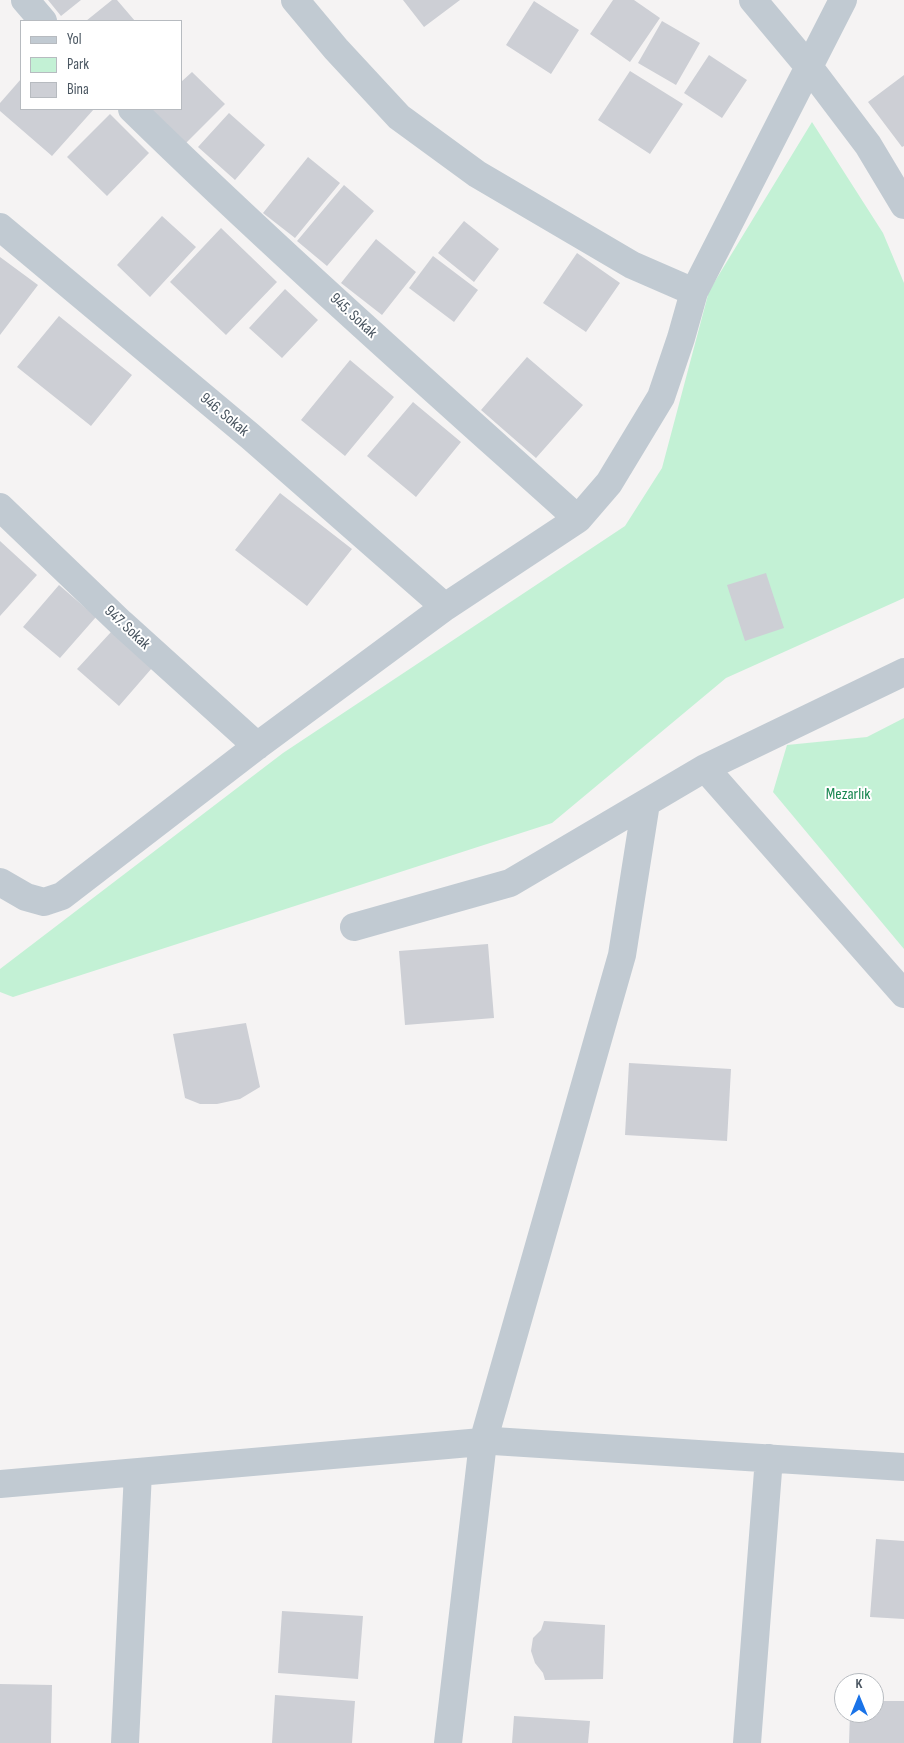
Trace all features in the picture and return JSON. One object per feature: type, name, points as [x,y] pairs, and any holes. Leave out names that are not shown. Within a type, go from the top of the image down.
[{"type":"street","points":[[25,0],[42,20]]},
{"type":"street","points":[[295,0],[336,49],[399,117],[469,169],[632,265],[694,292]]},
{"type":"street","points":[[753,0],[809,67],[868,145],[904,205]]},
{"type":"street","points":[[0,882],[26,897],[44,902],[62,896],[257,746],[445,607],[578,519],[609,484],[661,397],[694,292],[843,0]]},
{"type":"street","name":"945. Sokak","points":[[133,110],[214,189],[387,348],[578,519]]},
{"type":"street","name":"946. Sokak","points":[[0,227],[250,436],[445,607]]},
{"type":"street","name":"947. Sokak","points":[[0,507],[121,623],[257,746]]},
{"type":"street","points":[[354,926],[510,883],[705,768],[904,672]]},
{"type":"street","points":[[705,768],[904,994]]},
{"type":"street","points":[[448,1743],[483,1442],[622,955],[646,803]]},
{"type":"street","points":[[0,1484],[493,1441],[904,1467]]},
{"type":"street","points":[[747,1743],[769,1458]]},
{"type":"street","points":[[125,1743],[138,1472]]},
{"type":"green space","points":[[812,122],[883,233],[904,283],[904,598],[726,678],[552,823],[13,997],[0,992],[0,969],[283,753],[625,526],[662,468],[709,291]]},
{"type":"green space","name":"Mezarlık","points":[[904,718],[904,949],[773,792],[787,745],[867,737]]},
{"type":"building","points":[[48,0],[81,0],[61,16]]},
{"type":"building","points":[[112,0],[117,0],[134,20],[87,20]]},
{"type":"building","points":[[403,0],[460,0],[424,27]]},
{"type":"building","points":[[613,0],[634,0],[660,18],[630,62],[590,34]]},
{"type":"building","points":[[534,1],[579,30],[551,74],[506,45]]},
{"type":"building","points":[[662,21],[700,43],[676,85],[638,63]]},
{"type":"building","points":[[709,55],[747,80],[722,118],[684,93]]},
{"type":"building","points":[[630,71],[683,104],[650,154],[598,120]]},
{"type":"building","points":[[192,72],[225,104],[185,144],[152,111],[182,110],[182,81]]},
{"type":"building","points":[[904,75],[904,146],[902,147],[868,102]]},
{"type":"building","points":[[20,80],[20,110],[93,110],[52,156],[0,111],[0,103]]},
{"type":"building","points":[[229,113],[265,145],[235,180],[198,147]]},
{"type":"building","points":[[110,114],[149,153],[107,196],[67,157]]},
{"type":"building","points":[[308,157],[340,183],[295,238],[263,213]]},
{"type":"building","points":[[344,185],[374,211],[327,266],[297,241]]},
{"type":"building","points":[[162,216],[196,247],[150,297],[117,265]]},
{"type":"building","points":[[464,221],[499,249],[474,282],[438,253]]},
{"type":"building","points":[[221,228],[277,282],[226,335],[170,282]]},
{"type":"building","points":[[376,239],[416,272],[382,315],[341,283]]},
{"type":"building","points":[[577,253],[620,283],[586,332],[543,303]]},
{"type":"building","points":[[433,256],[478,290],[454,322],[409,288]]},
{"type":"building","points":[[0,257],[38,285],[0,335]]},
{"type":"building","points":[[285,289],[318,320],[282,358],[249,328]]},
{"type":"building","points":[[59,316],[132,375],[91,426],[17,367]]},
{"type":"building","points":[[527,357],[583,405],[536,458],[481,410]]},
{"type":"building","points":[[350,360],[394,397],[345,456],[301,420]]},
{"type":"building","points":[[413,402],[461,442],[416,497],[367,456]]},
{"type":"building","points":[[280,493],[352,549],[307,606],[235,550]]},
{"type":"building","points":[[0,541],[37,575],[0,616]]},
{"type":"building","points":[[766,573],[784,628],[745,641],[727,585]]},
{"type":"building","points":[[59,585],[96,617],[60,658],[23,627]]},
{"type":"building","points":[[111,632],[152,668],[119,706],[77,669]]},
{"type":"building","points":[[488,944],[494,1018],[405,1025],[399,951]]},
{"type":"building","points":[[246,1023],[260,1087],[240,1099],[217,1104],[200,1104],[185,1098],[173,1034]]},
{"type":"building","points":[[629,1063],[731,1069],[727,1141],[625,1135]]},
{"type":"building","points":[[876,1539],[904,1541],[904,1619],[870,1617]]},
{"type":"building","points":[[282,1611],[363,1616],[358,1679],[278,1673]]},
{"type":"building","points":[[544,1621],[605,1625],[603,1679],[545,1680],[543,1673],[535,1663],[531,1651],[533,1638],[541,1630]]},
{"type":"building","points":[[0,1684],[52,1685],[51,1743],[0,1743]]},
{"type":"building","points":[[275,1695],[355,1701],[352,1743],[272,1743]]},
{"type":"building","points":[[884,1701],[904,1701],[904,1743],[849,1743],[850,1723],[884,1723]]},
{"type":"building","points":[[514,1716],[590,1721],[588,1743],[512,1743]]}]
